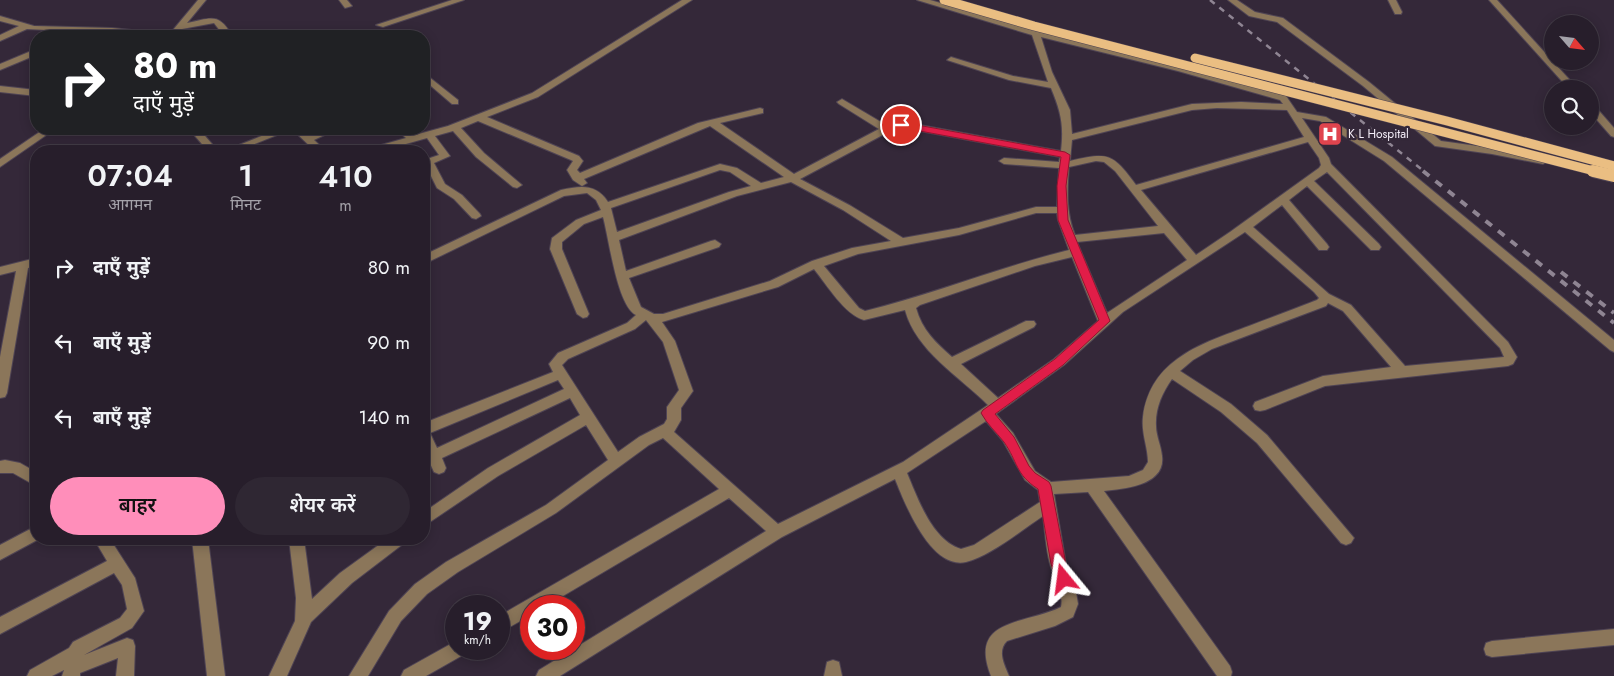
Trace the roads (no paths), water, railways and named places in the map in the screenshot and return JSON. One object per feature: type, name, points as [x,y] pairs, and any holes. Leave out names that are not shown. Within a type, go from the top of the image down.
[{"type":"main road","points":[[944,0],[1034,26],[1614,176]]},
{"type":"main road","points":[[967,0],[1447,121],[1614,166]]},
{"type":"street","points":[[177,30],[202,0]]},
{"type":"street","points":[[380,25],[460,0]]},
{"type":"street","points":[[394,145],[455,127],[535,95],[688,0]]},
{"type":"street","points":[[921,0],[1283,98],[1324,158],[1326,164],[1504,345],[1511,357],[1508,361],[1323,381],[1260,406]]},
{"type":"street","points":[[1232,0],[1252,14],[1280,20],[1366,84],[1438,144],[1502,153],[1614,180]]},
{"type":"street","points":[[1392,0],[1398,12]]},
{"type":"street","points":[[1493,0],[1566,80]]},
{"type":"street","points":[[0,18],[25,27],[62,30]]},
{"type":"street","points":[[180,27],[215,20],[220,23],[224,30]]},
{"type":"street","points":[[0,38],[25,27]]},
{"type":"street","points":[[1036,32],[1065,110],[1067,138],[1062,186],[1064,224],[1104,321]]},
{"type":"street","points":[[0,67],[30,54]]},
{"type":"street","points":[[952,60],[1012,78],[1055,86]]},
{"type":"street","points":[[430,81],[455,102]]},
{"type":"street","points":[[0,89],[30,92]]},
{"type":"street","points":[[842,102],[885,129]]},
{"type":"street","points":[[1067,138],[1192,107],[1212,104],[1253,104],[1323,119],[1388,159],[1614,347]]},
{"type":"street","points":[[577,178],[711,122],[760,111]]},
{"type":"street","points":[[1599,116],[1614,134]]},
{"type":"street","points":[[480,118],[575,158],[578,161],[572,170],[589,190],[596,193],[606,209],[632,302],[636,310],[648,316],[663,318],[774,284],[816,264],[856,251],[959,231],[1036,210],[1062,210]]},
{"type":"street","points":[[711,122],[814,192],[860,215],[901,242]]},
{"type":"street","points":[[613,238],[733,194],[794,178],[885,129],[896,125],[909,126],[1065,160]]},
{"type":"street","points":[[455,127],[480,156],[517,185]]},
{"type":"street","points":[[0,164],[41,135]]},
{"type":"street","points":[[199,135],[208,145]]},
{"type":"street","points":[[245,145],[271,135]]},
{"type":"street","points":[[302,135],[314,145]]},
{"type":"street","points":[[306,139],[316,135]]},
{"type":"street","points":[[408,135],[414,140]]},
{"type":"street","points":[[430,135],[444,156],[430,161]]},
{"type":"street","points":[[1134,189],[1310,138]]},
{"type":"street","points":[[1004,161],[1107,159],[1119,169],[1166,229],[1194,260]]},
{"type":"street","points":[[545,676],[777,532],[899,471],[993,409],[1059,362],[1119,309],[1246,226],[1309,182],[1323,170],[1326,164]]},
{"type":"street","points":[[430,167],[441,186],[458,197],[476,216]]},
{"type":"street","points":[[583,314],[556,249],[556,241],[580,222],[654,188],[720,167],[733,170],[760,187]]},
{"type":"street","points":[[1309,182],[1375,247]]},
{"type":"street","points":[[430,257],[562,194],[589,190]]},
{"type":"street","points":[[1283,200],[1323,247]]},
{"type":"street","points":[[1246,226],[1325,297],[1347,308],[1402,371]]},
{"type":"street","points":[[1071,239],[1166,229]]},
{"type":"street","points":[[624,276],[715,244]]},
{"type":"street","points":[[816,264],[855,311],[864,316],[912,304],[1026,265],[1076,252]]},
{"type":"street","points":[[0,271],[30,263]]},
{"type":"street","points":[[0,393],[23,265]]},
{"type":"street","points":[[912,304],[911,311],[925,340],[952,363],[993,409],[1030,477],[1051,488],[1138,479],[1148,474],[1154,468],[1156,453],[1149,426],[1150,411],[1162,385],[1171,372],[1186,358],[1206,347],[1322,303],[1325,297]]},
{"type":"street","points":[[616,461],[555,364],[558,360],[631,326],[648,316]]},
{"type":"street","points":[[648,316],[669,341],[686,386],[685,394],[674,407],[674,420],[669,428],[668,435],[777,532]]},
{"type":"street","points":[[952,363],[1030,324]]},
{"type":"street","points":[[1171,372],[1226,408],[1262,439],[1346,538]]},
{"type":"street","points":[[430,427],[560,374]]},
{"type":"street","points":[[430,448],[436,462],[571,392]]},
{"type":"street","points":[[430,516],[493,472],[588,417]]},
{"type":"street","points":[[358,676],[387,628],[421,589],[452,567],[551,509],[616,461],[654,435],[669,428]]},
{"type":"street","points":[[3,462],[30,476]]},
{"type":"street","points":[[899,471],[922,522],[939,543],[959,556],[968,555],[979,550],[1048,505]]},
{"type":"street","points":[[1091,485],[1224,672]]},
{"type":"street","points":[[1000,676],[992,652],[995,641],[1002,635],[1056,618],[1067,612],[1070,604],[1068,592],[1058,564],[1044,486]]},
{"type":"street","points":[[510,618],[731,490]]},
{"type":"street","points":[[0,553],[30,536]]},
{"type":"street","points":[[73,666],[87,642],[126,623],[136,611],[129,583],[106,545]]},
{"type":"street","points":[[201,545],[216,676]]},
{"type":"street","points":[[278,676],[280,667],[301,631],[304,618],[305,606],[297,545]]},
{"type":"street","points":[[304,618],[346,578],[390,545]]},
{"type":"street","points":[[0,626],[117,563]]},
{"type":"street","points":[[1492,648],[1614,638]]},
{"type":"street","points":[[36,676],[73,666],[127,646],[126,676]]},
{"type":"street","points":[[410,676],[445,656]]},
{"type":"railway","points":[[1210,0],[1425,172]]},
{"type":"railway","points":[[1423,171],[1614,323]]},
{"type":"railway","points":[[1561,272],[1614,313]]},
{"type":"place","name":"K L Hospital","points":[[1330,134]]}]
